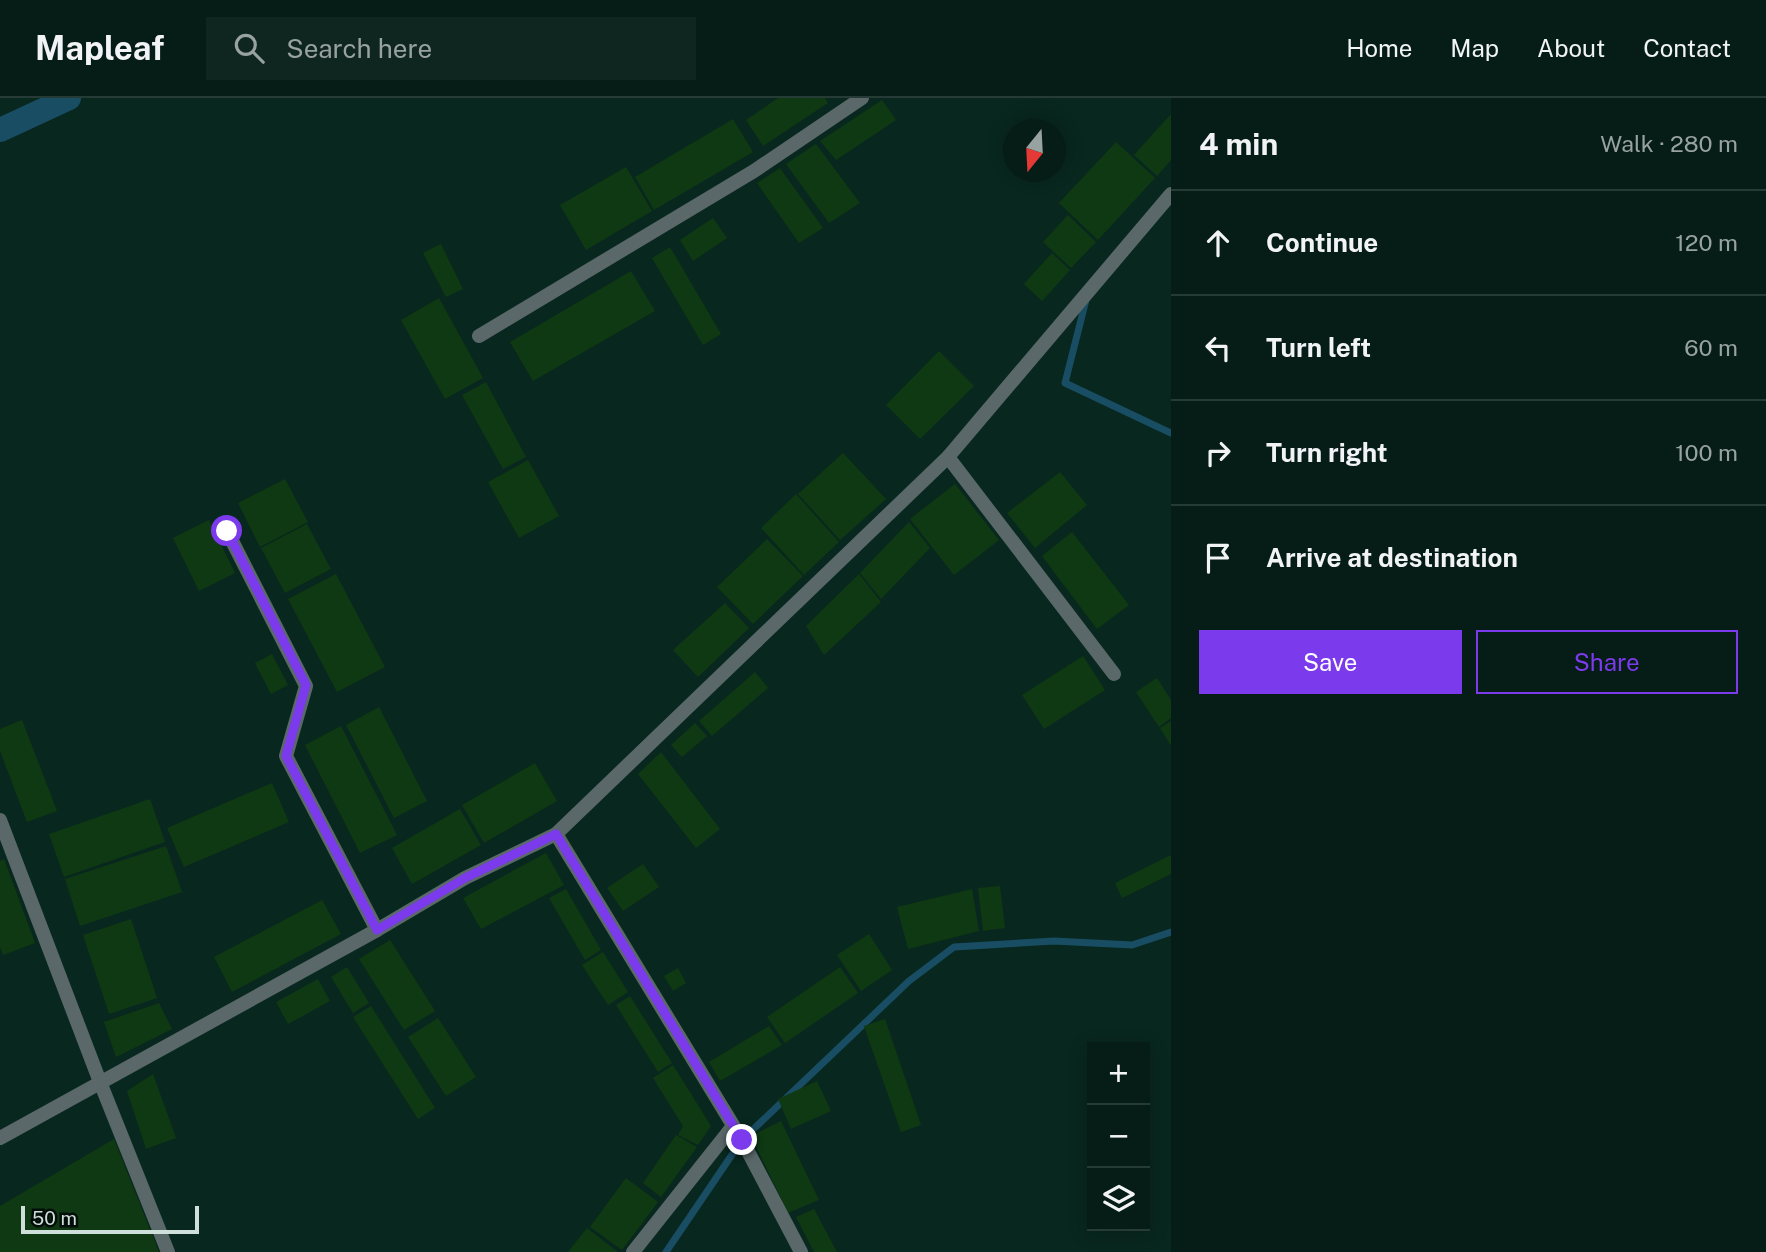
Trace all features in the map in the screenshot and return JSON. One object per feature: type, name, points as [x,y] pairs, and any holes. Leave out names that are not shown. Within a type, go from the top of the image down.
[{"type":"street","points":[[479,336],[754,171],[862,98]]},
{"type":"street","points":[[0,1138],[377,930],[465,878],[556,834],[948,457],[1171,194]]},
{"type":"street","points":[[948,457],[1114,674]]},
{"type":"street","points":[[227,531],[306,685],[286,756],[377,930]]},
{"type":"street","points":[[0,820],[168,1252]]},
{"type":"street","points":[[556,834],[742,1140],[801,1252]]},
{"type":"street","points":[[633,1252],[733,1126]]},
{"type":"building","points":[[778,98],[825,98],[828,103],[763,146],[746,120]]},
{"type":"building","points":[[882,100],[896,120],[836,160],[820,141]]},
{"type":"building","points":[[1171,114],[1171,160],[1157,176],[1134,155]]},
{"type":"building","points":[[733,119],[753,152],[654,210],[635,177]]},
{"type":"building","points":[[1116,142],[1155,178],[1098,240],[1059,203]]},
{"type":"building","points":[[816,144],[860,203],[829,223],[786,164]]},
{"type":"building","points":[[626,167],[652,211],[586,250],[560,205]]},
{"type":"building","points":[[780,168],[823,228],[799,243],[757,183]]},
{"type":"building","points":[[1068,215],[1096,242],[1071,268],[1043,242]]},
{"type":"building","points":[[713,218],[727,238],[693,261],[680,240]]},
{"type":"building","points":[[441,244],[463,289],[446,297],[423,253]]},
{"type":"building","points":[[670,247],[721,334],[703,345],[652,258]]},
{"type":"building","points":[[1052,253],[1070,270],[1042,301],[1024,284]]},
{"type":"building","points":[[631,271],[655,311],[533,381],[510,342]]},
{"type":"building","points":[[439,298],[483,378],[445,399],[401,320]]},
{"type":"building","points":[[939,351],[974,386],[920,439],[886,405]]},
{"type":"building","points":[[486,382],[526,457],[503,469],[462,395]]},
{"type":"building","points":[[843,453],[886,499],[840,540],[798,494]]},
{"type":"building","points":[[528,460],[559,516],[519,538],[488,482]]},
{"type":"building","points":[[1060,472],[1087,505],[1035,548],[1007,513]]},
{"type":"building","points":[[285,479],[308,522],[260,547],[238,503]]},
{"type":"building","points":[[955,484],[999,540],[954,575],[910,519]]},
{"type":"building","points":[[796,494],[839,542],[804,575],[761,528]]},
{"type":"building","points":[[209,520],[235,573],[199,591],[173,538]]},
{"type":"building","points":[[909,522],[930,548],[881,599],[860,573]]},
{"type":"building","points":[[307,524],[331,569],[285,593],[261,548]]},
{"type":"building","points":[[1072,532],[1129,605],[1097,629],[1042,556]]},
{"type":"building","points":[[767,539],[803,576],[753,624],[717,587]]},
{"type":"building","points":[[336,574],[385,667],[337,692],[288,599]]},
{"type":"building","points":[[859,574],[881,602],[824,655],[806,626]]},
{"type":"building","points":[[725,603],[749,628],[698,677],[673,650]]},
{"type":"building","points":[[272,654],[288,685],[271,694],[255,663]]},
{"type":"building","points":[[1083,656],[1105,690],[1044,729],[1022,695]]},
{"type":"building","points":[[755,672],[768,688],[712,736],[699,721]]},
{"type":"building","points":[[1157,678],[1171,700],[1171,718],[1159,727],[1136,692]]},
{"type":"building","points":[[379,707],[427,801],[394,818],[346,725]]},
{"type":"building","points":[[22,720],[57,811],[27,822],[0,751],[0,729]]},
{"type":"building","points":[[1171,721],[1171,746],[1160,728]]},
{"type":"building","points":[[695,723],[707,736],[682,757],[671,745]]},
{"type":"building","points":[[341,726],[397,835],[360,853],[305,745]]},
{"type":"building","points":[[661,752],[720,829],[696,848],[638,774]]},
{"type":"building","points":[[535,763],[557,801],[484,843],[462,805]]},
{"type":"building","points":[[272,783],[289,822],[184,867],[167,828]]},
{"type":"building","points":[[150,799],[165,842],[64,877],[49,834]]},
{"type":"building","points":[[460,809],[481,845],[412,884],[392,848]]},
{"type":"building","points":[[166,846],[182,892],[80,926],[65,879]]},
{"type":"building","points":[[546,853],[564,885],[481,929],[463,898]]},
{"type":"building","points":[[1171,855],[1171,874],[1122,898],[1115,883]]},
{"type":"building","points":[[4,859],[35,943],[3,955],[0,947],[0,861]]},
{"type":"building","points":[[643,864],[659,887],[623,911],[607,888]]},
{"type":"building","points":[[1000,886],[1005,928],[983,931],[978,888]]},
{"type":"building","points":[[566,889],[601,950],[585,960],[549,898]]},
{"type":"building","points":[[972,889],[979,931],[908,949],[897,907]]},
{"type":"building","points":[[322,900],[341,934],[232,992],[214,957]]},
{"type":"building","points":[[131,919],[157,998],[109,1014],[83,935]]},
{"type":"building","points":[[869,934],[892,970],[861,991],[837,955]]},
{"type":"building","points":[[390,940],[435,1011],[404,1030],[359,959]]},
{"type":"building","points":[[603,952],[628,992],[608,1005],[582,965]]},
{"type":"building","points":[[347,967],[369,1003],[353,1013],[331,977]]},
{"type":"building","points":[[840,967],[858,993],[785,1043],[767,1017]]},
{"type":"building","points":[[678,968],[686,983],[673,991],[664,976]]},
{"type":"building","points":[[318,979],[330,1001],[288,1024],[276,1002]]},
{"type":"building","points":[[630,996],[672,1063],[658,1072],[616,1005]]},
{"type":"building","points":[[159,1003],[172,1029],[116,1057],[104,1022]]},
{"type":"building","points":[[371,1006],[435,1108],[418,1119],[353,1017]]},
{"type":"building","points":[[438,1018],[476,1077],[446,1096],[408,1037]]},
{"type":"building","points":[[885,1019],[921,1125],[901,1132],[864,1026]]},
{"type":"building","points":[[769,1026],[782,1045],[720,1081],[709,1062]]},
{"type":"building","points":[[673,1065],[711,1126],[698,1145],[678,1135],[683,1126],[653,1078]]},
{"type":"building","points":[[153,1074],[176,1138],[146,1149],[127,1091]]},
{"type":"building","points":[[817,1081],[831,1111],[791,1129],[778,1099]]},
{"type":"building","points":[[781,1121],[819,1200],[788,1213],[751,1136]]},
{"type":"building","points":[[676,1135],[697,1147],[661,1197],[643,1183]]},
{"type":"building","points":[[114,1139],[159,1252],[0,1252],[0,1206]]},
{"type":"building","points":[[626,1178],[658,1202],[622,1250],[590,1227]]},
{"type":"building","points":[[814,1209],[837,1252],[814,1252],[796,1217]]},
{"type":"building","points":[[587,1228],[618,1252],[568,1252]]},
{"type":"waterway","points":[[0,130],[69,98]]},
{"type":"waterway","points":[[1086,300],[1065,383],[1171,433]]},
{"type":"waterway","points":[[666,1252],[742,1140],[909,981],[954,947],[1054,941],[1132,945],[1171,932]]},
{"type":"route","points":[[227,531],[306,685],[286,756],[377,930],[465,878],[556,834],[742,1140]]}]
